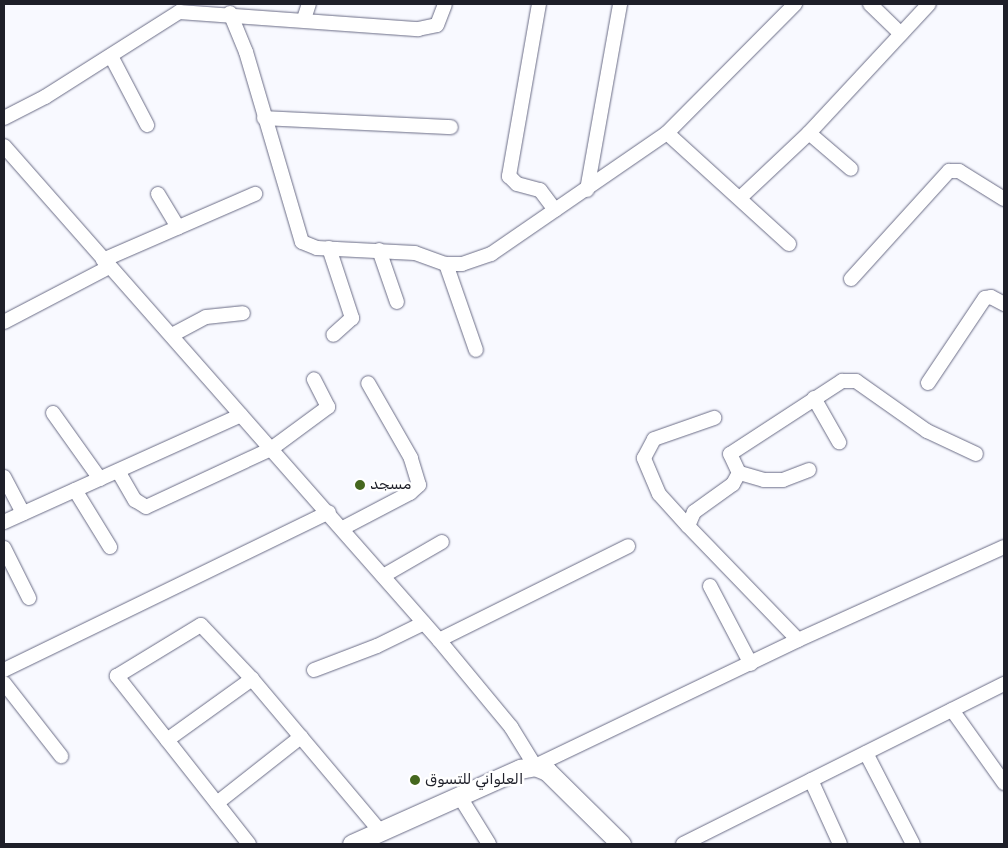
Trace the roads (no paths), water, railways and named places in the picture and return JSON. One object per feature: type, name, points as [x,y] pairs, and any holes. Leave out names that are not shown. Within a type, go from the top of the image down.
[{"type":"street","points":[[304,19],[309,4]]},
{"type":"street","points":[[4,118],[111,56],[178,8],[418,29],[437,25],[446,4]]},
{"type":"street","points":[[539,4],[509,176],[517,184],[540,190],[555,210]]},
{"type":"street","points":[[587,190],[620,4]]},
{"type":"street","points":[[230,13],[246,52],[297,236],[308,246],[415,253],[446,264],[478,262],[587,190],[667,133],[795,4]]},
{"type":"street","points":[[870,4],[901,34]]},
{"type":"street","points":[[740,198],[809,133],[929,4]]},
{"type":"street","points":[[111,56],[147,125]]},
{"type":"street","points":[[264,118],[451,126]]},
{"type":"street","points":[[667,133],[789,244]]},
{"type":"street","points":[[809,133],[851,169]]},
{"type":"street","points":[[5,150],[343,528],[494,706],[535,766],[547,771],[621,844]]},
{"type":"street","points":[[851,279],[949,171],[960,171],[1004,199]]},
{"type":"street","points":[[158,194],[178,227]]},
{"type":"street","points":[[4,322],[106,264],[178,227],[255,194]]},
{"type":"street","points":[[329,248],[352,318],[333,335]]},
{"type":"street","points":[[379,250],[397,302]]},
{"type":"street","points":[[446,264],[476,350]]},
{"type":"street","points":[[928,383],[985,298],[991,296],[1004,304]]},
{"type":"street","points":[[172,335],[206,317],[243,313]]},
{"type":"street","points":[[118,471],[135,500],[146,507],[271,449],[328,407],[314,379]]},
{"type":"street","points":[[809,470],[783,480],[739,473],[730,459],[732,451],[842,381],[856,381],[927,431],[976,454]]},
{"type":"street","points":[[343,528],[410,493],[419,484],[411,458],[368,383]]},
{"type":"street","points":[[814,398],[839,442]]},
{"type":"street","points":[[53,413],[100,479]]},
{"type":"street","points":[[4,522],[241,415]]},
{"type":"street","points":[[714,418],[654,439],[644,458],[659,494],[798,640]]},
{"type":"street","points":[[688,526],[694,512],[733,484],[739,473]]},
{"type":"street","points":[[4,477],[23,513]]},
{"type":"street","points":[[75,490],[110,547]]},
{"type":"street","points":[[4,670],[329,512]]},
{"type":"street","points":[[383,576],[442,542]]},
{"type":"street","points":[[439,640],[628,546]]},
{"type":"street","points":[[352,844],[520,769],[535,766],[798,640],[1004,547]]},
{"type":"street","points":[[4,548],[29,598]]},
{"type":"street","points":[[710,586],[751,664]]},
{"type":"street","points":[[314,670],[377,646],[424,623]]},
{"type":"street","points":[[249,844],[117,676],[201,625],[252,679],[380,831]]},
{"type":"street","points":[[167,740],[252,679]]},
{"type":"street","points":[[4,683],[61,756]]},
{"type":"street","points":[[683,844],[1004,684]]},
{"type":"street","points":[[952,710],[1004,783]]},
{"type":"street","points":[[217,803],[301,737]]},
{"type":"street","points":[[866,752],[914,844]]},
{"type":"street","points":[[811,780],[840,844]]},
{"type":"street","points":[[460,796],[489,844]]},
{"type":"place","name":"مسجد","points":[[360,485]]},
{"type":"place","name":"العلواني للتسوق","points":[[415,780]]}]
